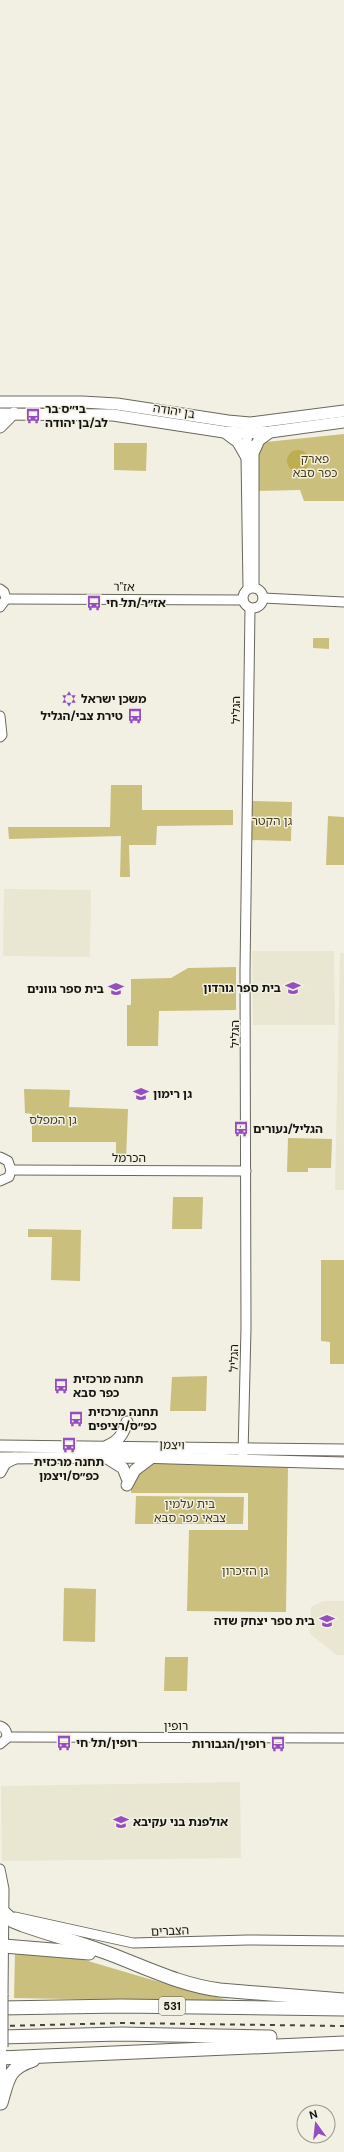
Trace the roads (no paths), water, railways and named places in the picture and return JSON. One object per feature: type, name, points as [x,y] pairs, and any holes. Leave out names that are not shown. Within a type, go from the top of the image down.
[{"type":"highway","points":[[4,1909],[10,1918],[23,1925],[89,1946],[154,1973]]},
{"type":"highway","points":[[2,1945],[87,1952],[211,1989],[344,2000]]},
{"type":"highway","name":"531","points":[[0,2008],[136,2006],[344,2009]]},
{"type":"highway","points":[[1,2050],[129,2034],[344,2037]]},
{"type":"highway","points":[[1,2050],[51,2055],[344,2043]]},
{"type":"highway","points":[[0,2105],[13,2069],[26,2062],[51,2055]]},
{"type":"main road","name":"בן יהודה","points":[[0,402],[82,402],[117,404],[228,421],[250,422],[344,411]]},
{"type":"main road","points":[[0,427],[14,413]]},
{"type":"main road","name":"בן יהודה","points":[[0,414],[114,415],[224,432],[250,433],[270,432],[344,422]]},
{"type":"main road","points":[[224,432],[234,438],[250,454],[259,440],[270,432]]},
{"type":"main road","points":[[128,1422],[122,1436],[105,1452],[123,1468],[127,1481],[135,1470],[151,1458]]},
{"type":"main road","name":"ויצמן","points":[[0,1446],[105,1452],[151,1458],[344,1463]]},
{"type":"main road","name":"ויצמן","points":[[0,1458],[105,1452],[244,1448],[344,1450]]},
{"type":"main road","points":[[0,1472],[5,1463],[17,1458]]},
{"type":"street","points":[[250,422],[251,588]]},
{"type":"street","points":[[251,588],[262,592],[263,598],[259,606],[250,608],[243,600],[244,592],[251,588]]},
{"type":"street","points":[[0,589],[4,592],[6,599],[0,607]]},
{"type":"street","points":[[263,598],[344,602]]},
{"type":"street","name":"אז\"ר","points":[[6,599],[243,600]]},
{"type":"street","name":"הגליל","points":[[240,1460],[244,1448],[246,1196],[245,971],[250,608]]},
{"type":"street","points":[[0,716],[2,735],[0,737]]},
{"type":"street","points":[[0,1157],[8,1161],[11,1170],[9,1177],[0,1181]]},
{"type":"street","name":"הכרמל","points":[[11,1170],[246,1171]]},
{"type":"street","points":[[0,1726],[6,1731],[7,1737],[0,1744]]},
{"type":"street","name":"רופין","points":[[7,1737],[344,1738]]},
{"type":"street","points":[[0,1869],[3,1881],[4,1909],[2,1945],[3,1995],[0,2105]]},
{"type":"street","name":"הצברים","points":[[4,1909],[16,1917],[54,1924],[128,1942],[248,1940],[344,1941]]},
{"type":"railway","points":[[0,2026],[121,2023],[344,2026]]},
{"type":"place","name":"בי״ס בר לב/בן יהודה","points":[[33,416]]},
{"type":"place","name":"אז״ר/תל חי","points":[[94,603]]},
{"type":"place","name":"משכן ישראל","points":[[69,699]]},
{"type":"place","name":"טירת צבי/הגליל","points":[[135,716]]},
{"type":"place","name":"בית ספר גורדון","points":[[293,988]]},
{"type":"place","name":"בית ספר גוונים","points":[[116,989]]},
{"type":"place","name":"גן רימון","points":[[141,1094]]},
{"type":"place","name":"הגליל/נעורים","points":[[241,1129]]},
{"type":"place","name":"תחנה מרכזית כפר סבא","points":[[61,1386]]},
{"type":"place","name":"תחנה מרכזית כפ״ס/רציפים","points":[[76,1419]]},
{"type":"place","name":"תחנה מרכזית כפ״ס/ויצמן","points":[[69,1445]]},
{"type":"place","name":"בית ספר יצחק שדה","points":[[327,1621]]},
{"type":"place","name":"רופין/תל חי","points":[[64,1743]]},
{"type":"place","name":"רופין/הגבורות","points":[[278,1744]]},
{"type":"place","name":"אולפנת בני עקיבא","points":[[121,1822]]},
{"type":"park label","name":"פארק כפר סבא","points":[[315,466]]},
{"type":"park label","name":"גן הקטר","points":[[272,821]]},
{"type":"park label","name":"גן המפלס","points":[[53,1120]]},
{"type":"park label","name":"בית עלמין צבאי כפר סבא","points":[[190,1511]]},
{"type":"park label","name":"גן הזיכרון","points":[[245,1571]]}]
